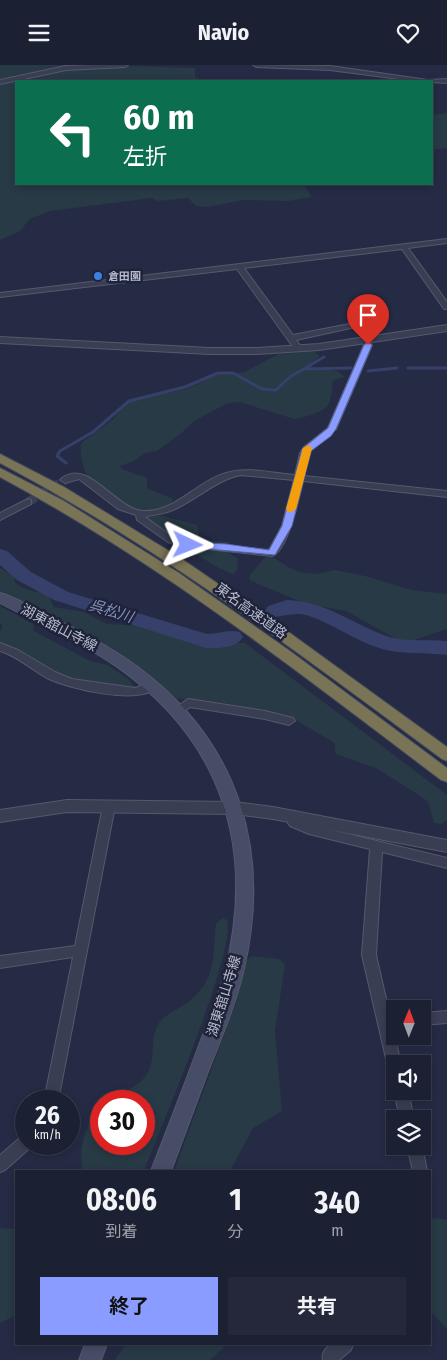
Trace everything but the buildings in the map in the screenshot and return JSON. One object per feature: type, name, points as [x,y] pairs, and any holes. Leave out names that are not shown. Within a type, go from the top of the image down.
[{"type":"highway","name":"東名高速道路","points":[[0,458],[76,499],[207,582],[447,755]]},
{"type":"highway","name":"東名高速道路","points":[[0,472],[109,534],[194,590],[447,776]]},
{"type":"main road","name":"湖東舘山寺線","points":[[0,597],[107,653],[152,686],[190,726],[210,757],[234,808],[241,841],[245,892],[240,946],[225,1003],[161,1170]]},
{"type":"main road","points":[[90,1360],[96,1345]]},
{"type":"street","points":[[0,82],[58,69],[125,65]]},
{"type":"street","points":[[256,65],[330,68],[419,80]]},
{"type":"street","points":[[433,81],[447,81]]},
{"type":"street","points":[[0,295],[447,241]]},
{"type":"street","points":[[404,247],[447,307]]},
{"type":"street","points":[[238,266],[299,349]]},
{"type":"street","points":[[292,338],[360,324],[377,328]]},
{"type":"street","points":[[0,340],[226,351],[299,349],[447,328]]},
{"type":"street","points":[[141,513],[140,518],[182,547],[272,553],[287,526],[306,449],[328,435],[332,429],[368,345],[365,341]]},
{"type":"street","points":[[65,480],[73,476],[82,476],[126,509],[141,513],[164,511],[217,478],[231,473],[248,472],[447,494]]},
{"type":"street","points":[[0,517],[28,502]]},
{"type":"street","points":[[0,647],[17,653],[51,676],[71,682],[135,692],[143,691],[152,686]]},
{"type":"street","points":[[177,711],[188,703],[266,715],[289,721]]},
{"type":"street","points":[[0,816],[56,807],[234,808],[296,817],[447,846]]},
{"type":"street","points":[[53,1090],[109,807]]},
{"type":"street","points":[[296,817],[294,823],[309,829],[447,863]]},
{"type":"street","points":[[376,846],[369,955],[386,1009]]},
{"type":"street","points":[[0,961],[72,951],[81,952]]},
{"type":"street","points":[[431,1018],[447,1017]]},
{"type":"street","points":[[0,1165],[15,1152]]},
{"type":"street","points":[[416,1155],[420,1170]]},
{"type":"street","points":[[331,1360],[330,1356],[344,1345]]},
{"type":"shaded area","points":[[0,65],[195,68],[195,77],[202,80],[15,80],[15,185],[305,185],[312,197],[288,201],[244,200],[207,207],[196,206],[188,198],[158,201],[152,198],[50,211],[30,219],[20,231],[0,240]]},
{"type":"shaded area","points":[[447,113],[447,148],[433,150],[433,115]]},
{"type":"shaded area","points":[[314,351],[320,356],[310,366],[337,371],[345,377],[333,380],[328,405],[322,410],[294,419],[240,402],[228,403],[194,421],[157,451],[145,453],[134,461],[120,466],[122,469],[147,478],[147,488],[173,499],[173,501],[163,507],[146,511],[137,509],[120,500],[86,473],[83,466],[81,443],[112,420],[126,404],[136,399],[186,389],[219,374],[244,372],[279,354]]},
{"type":"shaded area","points":[[159,515],[197,525],[200,540],[230,542],[228,544],[183,542],[174,538],[146,518]]},
{"type":"shaded area","points":[[192,548],[224,550],[238,559],[237,571],[233,574],[219,568],[190,551]]},
{"type":"shaded area","points":[[271,556],[299,572],[316,574],[335,570],[365,576],[412,590],[447,594],[447,629],[414,640],[398,640],[346,611],[306,604],[251,581],[249,577],[251,574],[265,557]]},
{"type":"shaded area","points":[[0,568],[14,576],[15,583],[19,586],[48,595],[54,607],[84,612],[107,624],[150,626],[205,643],[245,643],[447,795],[447,820],[441,824],[434,823],[428,802],[422,797],[376,768],[338,755],[335,753],[335,744],[333,742],[292,718],[176,698],[112,649],[0,591]]},
{"type":"shaded area","points":[[0,606],[33,624],[34,631],[90,661],[108,665],[128,679],[136,688],[104,685],[56,673],[42,667],[19,652],[0,644],[2,626],[0,623]]},
{"type":"shaded area","points":[[223,918],[227,920],[227,938],[220,966],[195,1042],[155,1143],[155,1090],[127,1090],[136,1085],[148,1072],[151,1065],[154,1036],[159,1023],[197,994],[209,976],[216,923]]},
{"type":"shaded area","points":[[252,956],[279,959],[285,964],[275,1031],[282,1111],[253,1128],[231,1170],[174,1170],[235,1005],[247,960]]},
{"type":"shaded area","points":[[90,1124],[90,1155],[150,1155],[144,1170],[82,1170],[81,1153],[86,1131]]},
{"type":"shaded area","points":[[431,1219],[447,1220],[447,1329],[431,1312]]},
{"type":"shaded area","points":[[0,1228],[15,1229],[15,1316],[0,1323]]},
{"type":"shaded area","points":[[125,1345],[227,1345],[210,1360],[115,1360]]},
{"type":"waterway","points":[[66,463],[57,456],[60,451],[93,432],[129,401],[185,387],[218,373],[233,373],[262,389],[276,390],[290,377],[324,357]]},
{"type":"waterway","points":[[306,369],[351,368]]},
{"type":"waterway","points":[[368,371],[397,368]]},
{"type":"waterway","points":[[408,368],[447,368]]},
{"type":"waterway","name":"呉松川","points":[[0,555],[24,576],[61,596],[206,641],[223,641],[233,637]]},
{"type":"waterway","name":"呉松川","points":[[275,611],[287,607],[301,607],[331,617],[386,643],[447,648]]},
{"type":"tunnel","points":[[28,502],[65,480]]},
{"type":"slow traffic","points":[[291,509],[305,453],[308,448]]},
{"type":"place","name":"倉田園","points":[[98,276]]},
{"type":"route","points":[[188,545],[226,547],[272,553],[287,526],[306,449],[328,435],[332,429],[368,345]]}]
